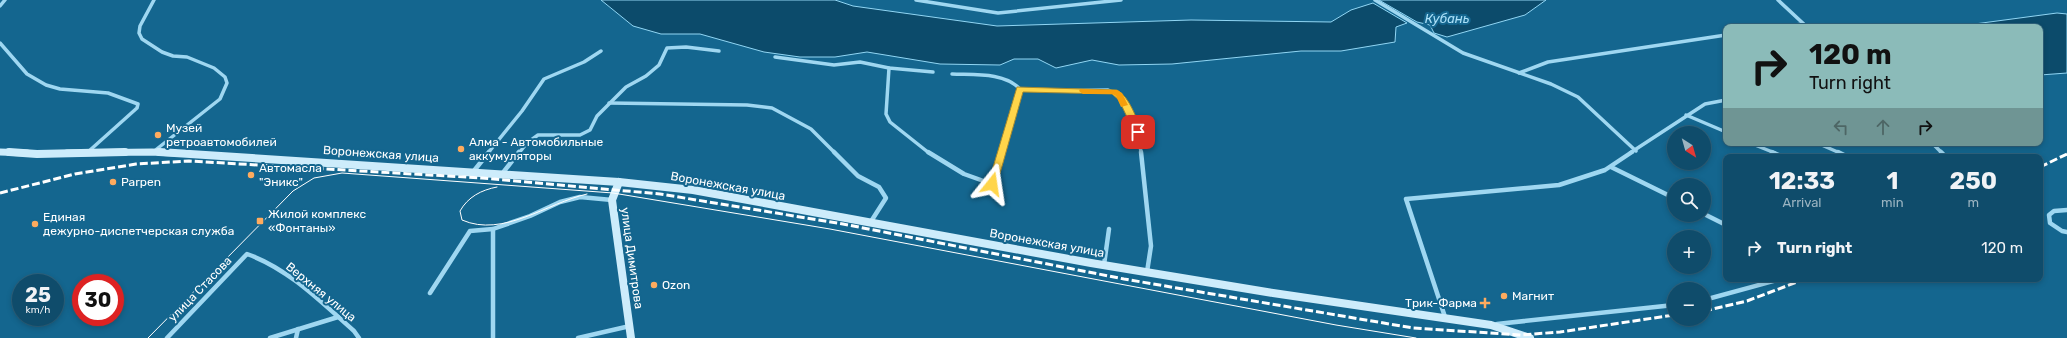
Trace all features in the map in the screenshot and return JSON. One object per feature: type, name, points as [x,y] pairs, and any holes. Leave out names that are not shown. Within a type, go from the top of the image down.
[{"type":"street","points":[[0,6],[5,0]]},
{"type":"street","points":[[152,152],[220,99],[227,83],[225,77],[214,68],[187,57],[173,56],[162,52],[142,39],[139,33],[140,26],[154,0]]},
{"type":"street","points":[[916,0],[998,13],[1122,0]]},
{"type":"street","points":[[1375,0],[1463,53],[1551,84],[1578,97],[1636,151]]},
{"type":"street","points":[[1778,0],[1803,24]]},
{"type":"street","points":[[1519,73],[1548,62],[1723,35]]},
{"type":"street","points":[[1,45],[21,69],[40,82],[66,91],[98,90],[118,94],[138,104],[137,108],[87,153]]},
{"type":"street","points":[[502,174],[532,138],[538,134],[580,135],[590,130],[597,116],[609,103],[626,87],[646,76],[659,65],[667,48],[679,45],[692,49],[719,51]]},
{"type":"street","points":[[473,173],[522,111],[536,87],[544,79],[584,62],[601,51]]},
{"type":"street","points":[[775,57],[834,65],[860,62],[889,68],[933,72]]},
{"type":"street","points":[[889,68],[886,114],[890,122],[936,159],[974,180],[992,184],[1020,89],[1017,84],[1006,78],[952,74]]},
{"type":"street","points":[[1020,89],[1045,91],[1108,90],[1119,95],[1123,100],[1140,135],[1151,246],[1147,272]]},
{"type":"street","points":[[1445,318],[1406,199],[1559,185],[1612,167],[1686,115],[1705,104],[1723,101]]},
{"type":"street","points":[[609,103],[747,105],[772,108],[811,129],[858,176],[879,187],[886,198],[870,223]]},
{"type":"street","points":[[1686,115],[1723,131]]},
{"type":"street","points":[[1756,146],[1773,154]]},
{"type":"street","points":[[1824,146],[1841,154]]},
{"type":"street","points":[[1935,146],[1943,154]]},
{"type":"street","name":"Воронежская улица","points":[[0,152],[37,154],[152,152],[619,182],[693,190],[1104,265],[1273,293],[1491,325],[1530,338]]},
{"type":"street","points":[[1612,167],[1667,194]]},
{"type":"street","name":"улица Димитрова","points":[[619,182],[612,200],[631,338]]},
{"type":"street","points":[[430,293],[470,231],[493,230],[530,216],[560,202],[580,198],[612,200]]},
{"type":"street","points":[[2067,210],[2054,211],[2049,215],[2050,223],[2062,231],[2067,232]]},
{"type":"street","points":[[1711,218],[1723,224]]},
{"type":"street","points":[[1104,265],[1109,229]]},
{"type":"street","points":[[493,230],[493,338]]},
{"type":"street","name":"Верхняя улица","points":[[247,254],[258,257],[300,284],[354,331],[359,338]]},
{"type":"street","name":"улица Стасова","points":[[167,338],[247,254]]},
{"type":"street","points":[[1711,298],[1770,282]]},
{"type":"street","points":[[1491,325],[1667,305]]},
{"type":"street","points":[[270,338],[338,317]]},
{"type":"street","points":[[578,338],[630,326]]},
{"type":"street","points":[[296,338],[298,329]]},
{"type":"water","points":[[601,0],[835,0],[853,6],[997,26],[1191,20],[1331,22],[1351,10],[1373,3],[1407,23],[1396,27],[1395,42],[1341,51],[1301,51],[1172,64],[1119,65],[1092,60],[1056,68],[1038,59],[1014,59],[1000,65],[940,64],[867,52],[835,57],[800,57],[764,52],[700,34],[661,34],[633,26]]},
{"type":"water","name":"Кубань","points":[[1379,0],[1546,0],[1525,15],[1447,37],[1434,33],[1430,25],[1417,22]]},
{"type":"water","points":[[2057,13],[2067,14],[2067,73],[2043,75],[2043,24],[1974,24]]},
{"type":"tram line","points":[[148,338],[293,191],[314,178],[342,173],[613,193],[830,229],[1336,325],[1416,338]]},
{"type":"tram line","points":[[497,187],[480,192],[471,198],[460,211],[462,220],[478,224],[493,225],[509,222],[572,198],[587,194]]},
{"type":"railway","points":[[2043,166],[2067,154]]},
{"type":"railway","points":[[0,193],[75,174],[136,164],[189,161],[482,178],[660,194],[843,224],[1124,279],[1413,328],[1521,335],[1560,332],[1667,316]]},
{"type":"railway","points":[[1711,309],[1747,301],[1797,282]]},
{"type":"slow traffic","points":[[1083,91],[1108,90],[1114,92],[1123,100],[1124,105]]},
{"type":"place","name":"Музей ретроавтомобилей","points":[[158,135]]},
{"type":"place","name":"Алма - Автомобильные аккумуляторы","points":[[461,149]]},
{"type":"place","name":"Автомасла \"Эникс\"","points":[[251,175]]},
{"type":"place","name":"Parpen","points":[[113,182]]},
{"type":"place","name":"Жилой комплекс «Фонтаны»","points":[[260,221]]},
{"type":"place","name":"Единая дежурно-диспетчерская служба","points":[[35,224]]},
{"type":"place","name":"Ozon","points":[[654,285]]},
{"type":"place","name":"Магнит","points":[[1504,296]]},
{"type":"place","name":"Трик-Фарма","points":[[1485,303]]},
{"type":"route","points":[[992,184],[1004,139],[1020,89],[1068,92],[1108,90],[1114,92],[1123,100],[1124,105],[1138,132]]}]
